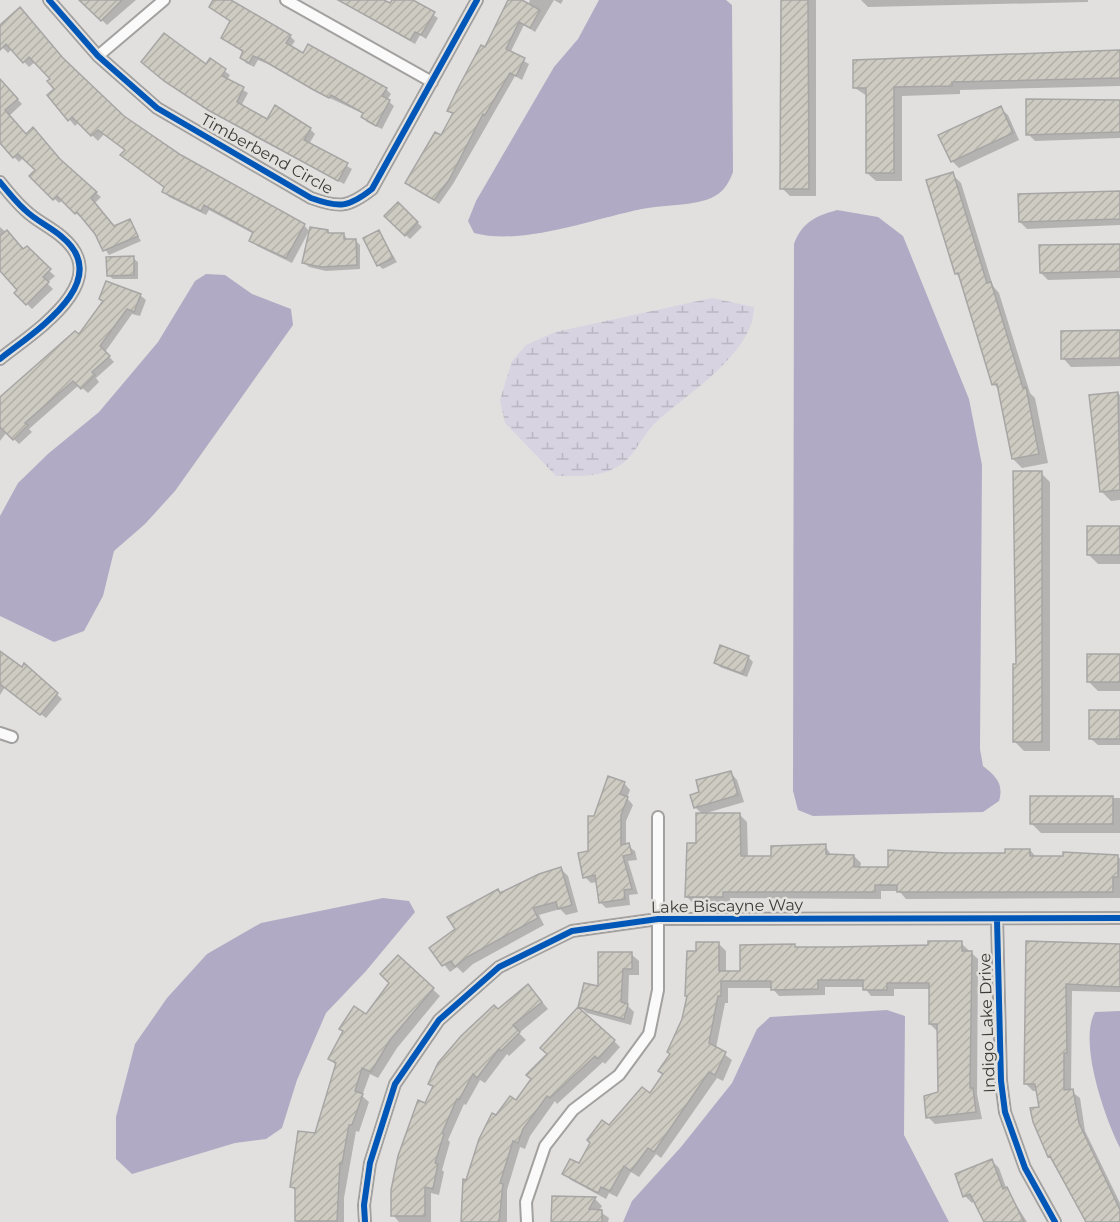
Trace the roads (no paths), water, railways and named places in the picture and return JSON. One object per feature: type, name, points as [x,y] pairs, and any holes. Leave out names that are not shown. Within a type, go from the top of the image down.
[{"type":"street","name":"Timberbend Circle","points":[[50,0],[98,56],[157,108],[311,198],[334,207],[356,202],[372,189],[477,0]]},
{"type":"street","points":[[98,56],[164,0]]},
{"type":"street","points":[[286,0],[432,82]]},
{"type":"street","points":[[0,182],[26,211],[64,238],[78,258],[80,281],[66,305],[0,359]]},
{"type":"street","points":[[0,734],[12,737]]},
{"type":"street","points":[[527,1222],[526,1202],[545,1146],[573,1110],[619,1075],[649,1034],[658,990],[658,817]]},
{"type":"street","name":"Lake Biscayne Way","points":[[365,1222],[364,1205],[370,1162],[394,1084],[439,1020],[499,967],[572,931],[658,919],[1120,918]]},
{"type":"street","name":"Indigo Lake Drive","points":[[997,919],[1000,1081],[1005,1112],[1025,1168],[1055,1222]]}]
